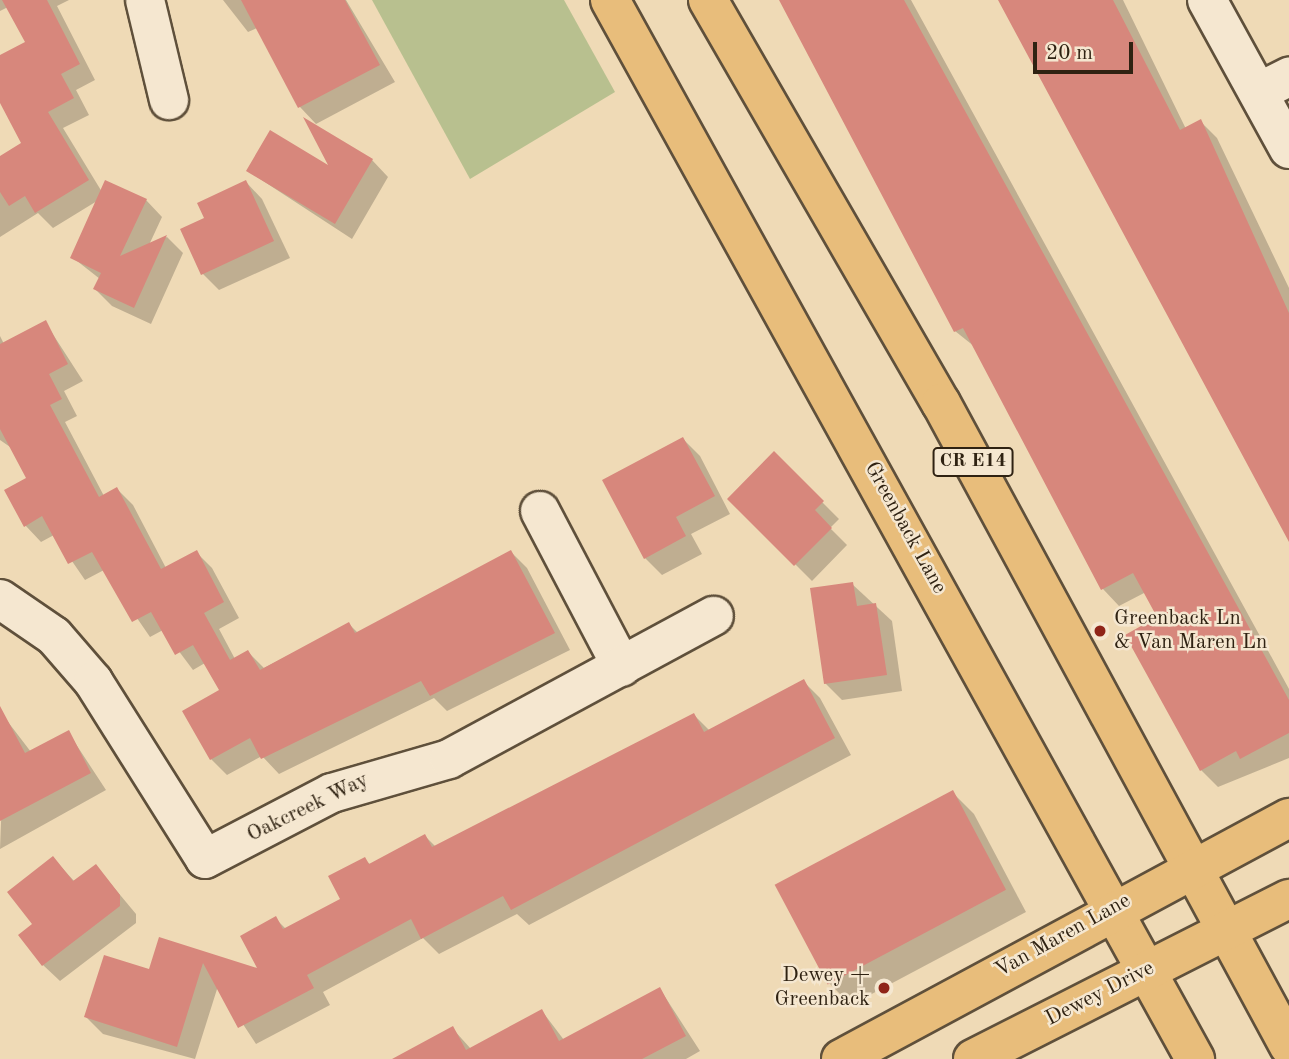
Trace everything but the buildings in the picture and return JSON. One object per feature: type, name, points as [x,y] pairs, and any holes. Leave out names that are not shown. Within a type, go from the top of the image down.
[{"type":"main road","name":"Greenback Lane","points":[[610,0],[1195,1059]]},
{"type":"main road","name":"CR E14","points":[[708,0],[941,403],[1195,865],[1289,1046]]},
{"type":"main road","name":"Van Maren Lane","points":[[841,1059],[1112,908],[1289,818]]},
{"type":"main road","points":[[1227,930],[1289,898]]},
{"type":"main road","name":"Dewey Drive","points":[[972,1059],[1227,930]]},
{"type":"street","points":[[145,0],[169,100]]},
{"type":"street","points":[[1207,0],[1274,85],[1289,149]]},
{"type":"street","points":[[540,511],[622,667]]},
{"type":"street","name":"Oakcreek Way","points":[[0,598],[54,636],[93,681],[205,859],[332,793],[449,759],[715,617]]},
{"type":"green space","points":[[372,0],[564,0],[615,92],[470,179]]},
{"type":"place","name":"Greenback Ln & Van Maren Ln","points":[[1100,631]]},
{"type":"place","name":"Dewey + Greenback","points":[[884,988]]}]
